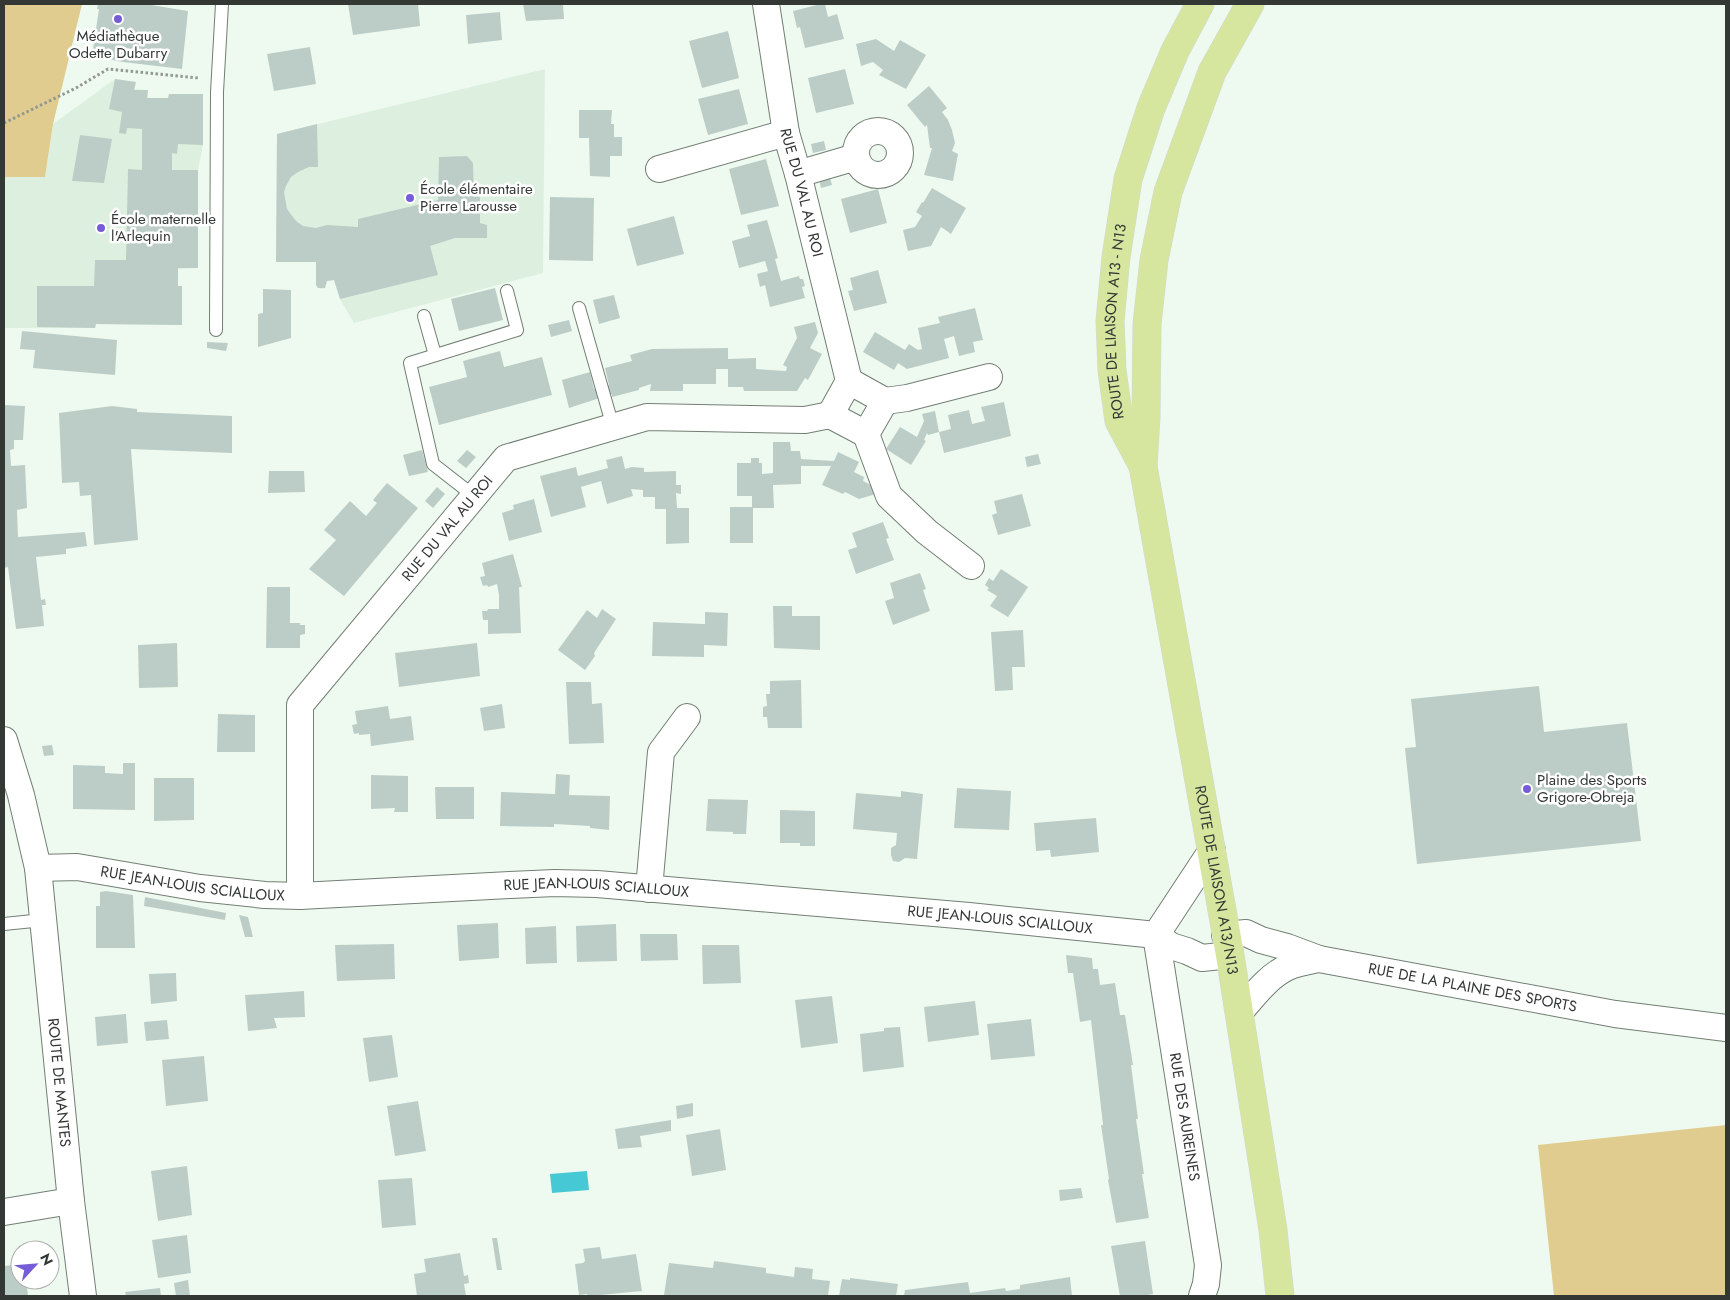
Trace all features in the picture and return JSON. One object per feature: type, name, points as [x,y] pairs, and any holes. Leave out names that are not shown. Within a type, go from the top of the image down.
[{"type":"main road","name":"ROUTE DE LIAISON A13 - N13","points":[[1143,466],[1119,421],[1112,370],[1110,321],[1116,257],[1128,180],[1151,108],[1175,51],[1200,4]]},
{"type":"main road","name":"ROUTE DE LIAISON A13 - N13","points":[[1143,466],[1146,417],[1146,324],[1154,260],[1168,192],[1212,72],[1250,4]]},
{"type":"main road","name":"ROUTE DE LIAISON A13/N13","points":[[1143,466],[1228,945],[1273,1230],[1280,1296]]},
{"type":"street","name":"RUE DU VAL AU ROI","points":[[766,4],[786,133],[798,174],[849,381]]},
{"type":"street","points":[[659,169],[786,133]]},
{"type":"street","points":[[798,174],[856,157]]},
{"type":"street","points":[[971,566],[927,532],[889,496],[866,434],[830,414],[849,381],[885,401],[907,398],[989,377]]},
{"type":"street","points":[[866,434],[885,401]]},
{"type":"street","name":"RUE DU VAL AU ROI","points":[[300,896],[300,705],[506,458],[647,417],[805,420],[830,414]]},
{"type":"street","points":[[649,889],[661,752],[688,718]]},
{"type":"street","name":"ROUTE DE MANTES","points":[[4,740],[21,794],[38,868],[71,1201],[83,1296]]},
{"type":"street","points":[[1156,935],[1212,850]]},
{"type":"street","name":"RUE JEAN-LOUIS SCIALLOUX","points":[[38,868],[77,867],[200,888],[265,895],[300,896],[555,883],[597,884],[968,916],[1156,935],[1171,946],[1202,958],[1228,945]]},
{"type":"street","points":[[1228,945],[1246,933],[1261,940],[1319,959]]},
{"type":"street","name":"RUE DES AUREINES","points":[[1156,935],[1208,1265],[1206,1284],[1202,1296]]},
{"type":"street","name":"RUE DE LA PLAINE DES SPORTS","points":[[1239,1013],[1279,973],[1289,967],[1319,959],[1615,1014],[1726,1028]]},
{"type":"street","points":[[4,1212],[71,1201]]},
{"type":"lane","points":[[216,330],[218,79],[222,4]]},
{"type":"lane","points":[[474,496],[434,464],[410,363],[517,330],[507,290]]},
{"type":"lane","points":[[579,308],[613,427]]},
{"type":"lane","points":[[424,316],[435,355]]},
{"type":"lane","points":[[4,924],[43,920]]},
{"type":"path","points":[[4,123],[76,88],[108,69],[218,79]]},
{"type":"shaded area","points":[[4,4],[82,4],[53,124],[45,177],[4,177]]},
{"type":"shaded area","name":"École élémentaire Pierre Larousse","points":[[545,69],[543,273],[354,323],[340,299],[334,280],[327,281],[325,288],[322,289],[316,285],[316,262],[276,262],[277,134]]},
{"type":"shaded area","name":"École maternelle l'Arlequin","points":[[115,79],[136,82],[134,89],[148,90],[148,98],[168,98],[169,94],[203,94],[203,145],[198,170],[198,268],[178,269],[178,286],[182,286],[182,325],[96,324],[95,328],[4,328],[4,177],[45,177],[53,124]]},
{"type":"shaded area","points":[[1726,1125],[1726,1296],[1554,1296],[1538,1145]]},
{"type":"water","points":[[587,1171],[589,1190],[552,1193],[550,1174]]},
{"type":"building","points":[[98,4],[145,4],[188,11],[182,69],[123,62],[92,56],[99,9],[97,9]]},
{"type":"building","points":[[348,4],[418,4],[420,26],[353,35]]},
{"type":"building","points":[[523,4],[563,4],[564,19],[526,21]]},
{"type":"building","points":[[825,4],[828,17],[837,14],[844,39],[805,48],[800,27],[797,28],[793,11]]},
{"type":"building","points":[[500,12],[502,40],[468,44],[466,15]]},
{"type":"building","points":[[728,31],[739,78],[702,88],[689,41]]},
{"type":"building","points":[[876,39],[894,51],[900,40],[926,55],[906,89],[879,75],[883,70],[873,62],[861,66],[856,44]]},
{"type":"building","points":[[310,47],[316,84],[274,91],[267,54]]},
{"type":"building","points":[[845,69],[854,104],[816,113],[808,78]]},
{"type":"building","points":[[115,79],[136,82],[134,90],[148,90],[147,98],[168,98],[169,94],[203,94],[203,145],[178,144],[177,154],[172,153],[172,170],[198,170],[198,268],[178,268],[178,286],[182,286],[182,325],[96,324],[95,328],[37,327],[37,286],[94,286],[95,260],[126,260],[128,169],[142,170],[142,129],[127,128],[126,134],[119,133],[122,112],[109,109]]},
{"type":"building","points":[[929,86],[947,108],[942,112],[952,130],[955,143],[952,151],[958,154],[953,181],[924,175],[932,148],[930,148],[927,125],[925,127],[907,105]]},
{"type":"building","points":[[739,89],[748,124],[708,135],[698,99]]},
{"type":"building","points":[[579,110],[612,110],[611,124],[614,124],[614,137],[622,137],[622,156],[610,156],[610,177],[590,176],[589,138],[579,138]]},
{"type":"building","points":[[317,124],[318,167],[309,167],[291,177],[284,192],[287,209],[296,221],[303,226],[316,228],[327,225],[358,227],[358,219],[438,200],[439,157],[467,156],[473,163],[474,196],[480,197],[480,223],[487,225],[487,238],[455,238],[430,246],[438,275],[340,299],[334,280],[327,281],[325,288],[318,288],[316,285],[316,262],[276,262],[277,134]]},
{"type":"building","points":[[80,135],[112,139],[104,183],[72,181]]},
{"type":"building","points":[[824,141],[826,150],[813,153],[811,144]]},
{"type":"building","points":[[766,159],[779,206],[741,215],[729,169]]},
{"type":"building","points":[[829,175],[832,185],[821,188],[819,178]]},
{"type":"building","points":[[932,188],[966,208],[951,234],[941,227],[931,246],[908,251],[903,230],[915,227],[922,216],[916,212]]},
{"type":"building","points":[[878,189],[887,223],[850,233],[841,199]]},
{"type":"building","points":[[550,197],[594,198],[593,261],[549,260]]},
{"type":"building","points":[[674,216],[684,254],[637,266],[627,229]]},
{"type":"building","points":[[767,220],[778,258],[775,259],[781,281],[799,276],[800,279],[803,279],[805,286],[802,287],[805,298],[770,307],[765,285],[760,287],[757,274],[768,271],[765,261],[739,268],[732,241],[750,236],[747,225]]},
{"type":"building","points":[[878,270],[887,303],[854,311],[848,291],[853,290],[850,278]]},
{"type":"building","points":[[495,288],[503,320],[459,331],[451,299]]},
{"type":"building","points":[[263,289],[291,290],[291,338],[258,347],[258,314],[263,313]]},
{"type":"building","points":[[614,295],[620,318],[599,324],[593,300]]},
{"type":"building","points":[[975,308],[983,340],[973,342],[975,352],[959,356],[954,336],[944,339],[949,358],[907,369],[898,363],[894,370],[863,352],[875,332],[905,350],[909,344],[918,350],[922,349],[918,328],[940,323],[938,317]]},
{"type":"building","points":[[569,320],[572,331],[551,337],[548,325]]},
{"type":"building","points":[[815,322],[818,333],[810,348],[822,354],[808,380],[805,378],[797,391],[744,391],[743,387],[728,387],[728,369],[716,369],[716,384],[683,384],[683,391],[650,391],[651,384],[639,388],[639,390],[612,397],[612,394],[569,408],[562,380],[590,372],[594,389],[609,385],[605,368],[632,361],[630,355],[652,349],[728,348],[728,359],[756,358],[756,369],[786,371],[787,367],[783,365],[797,338],[794,327]]},
{"type":"building","points":[[22,331],[117,340],[115,375],[33,368],[35,350],[20,349]]},
{"type":"building","points":[[207,342],[228,343],[226,351],[207,348]]},
{"type":"building","points":[[500,351],[504,367],[542,357],[552,395],[439,425],[429,387],[467,377],[463,361]]},
{"type":"building","points":[[1004,402],[1011,436],[944,453],[939,432],[951,429],[948,415],[969,410],[972,424],[985,421],[981,407]]},
{"type":"building","points":[[4,405],[25,406],[23,440],[14,440],[14,449],[10,450],[11,466],[25,465],[27,508],[17,510],[18,537],[85,532],[87,546],[66,549],[66,554],[36,557],[41,600],[45,599],[46,605],[42,605],[44,626],[16,629],[8,567],[4,568]]},
{"type":"building","points":[[112,406],[137,409],[137,412],[232,416],[232,453],[131,449],[138,540],[94,545],[91,495],[80,496],[79,482],[62,483],[59,413]]},
{"type":"building","points":[[935,411],[939,432],[928,435],[927,433],[924,440],[926,441],[911,465],[886,449],[900,427],[917,437],[924,421],[922,414]]},
{"type":"building","points":[[773,442],[790,442],[791,451],[800,451],[801,459],[834,461],[838,452],[859,462],[854,472],[864,477],[863,481],[873,486],[876,494],[859,499],[845,492],[843,494],[822,485],[831,466],[801,466],[801,484],[773,485],[774,508],[753,508],[753,543],[730,543],[730,507],[752,507],[752,496],[737,496],[737,463],[751,463],[751,458],[759,458],[759,463],[762,463],[762,474],[773,473]]},
{"type":"building","points":[[422,450],[428,472],[409,476],[403,455]]},
{"type":"building","points":[[467,450],[476,457],[466,468],[457,461]]},
{"type":"building","points":[[1038,454],[1041,464],[1027,467],[1025,457]]},
{"type":"building","points":[[622,456],[625,469],[632,467],[644,468],[644,472],[676,471],[676,485],[681,485],[681,494],[676,493],[677,508],[689,508],[689,543],[666,544],[666,509],[655,509],[655,497],[643,497],[643,490],[631,489],[633,496],[607,504],[601,481],[581,487],[586,507],[551,517],[540,476],[576,467],[578,476],[608,468],[606,460]]},
{"type":"building","points":[[269,471],[304,471],[305,492],[268,493]]},
{"type":"building","points":[[387,483],[418,508],[344,596],[309,569],[336,540],[324,530],[350,501],[366,516],[377,503],[373,500]]},
{"type":"building","points":[[437,487],[445,494],[433,508],[425,501]]},
{"type":"building","points":[[1022,494],[1031,526],[998,535],[992,515],[997,513],[994,501]]},
{"type":"building","points":[[534,499],[542,532],[509,541],[502,513],[514,509],[513,505]]},
{"type":"building","points":[[883,522],[889,538],[886,539],[894,560],[856,574],[848,550],[857,547],[852,533]]},
{"type":"building","points":[[513,554],[522,587],[519,587],[521,633],[488,634],[488,620],[483,620],[482,611],[499,609],[499,595],[497,584],[488,587],[487,585],[483,586],[480,577],[485,576],[482,563]]},
{"type":"building","points":[[1001,569],[1028,587],[1008,617],[990,606],[997,596],[987,590],[989,588],[985,585],[989,578],[993,581]]},
{"type":"building","points":[[920,573],[926,589],[923,590],[930,611],[893,625],[885,601],[894,598],[890,583]]},
{"type":"building","points":[[267,587],[290,587],[290,623],[305,625],[305,634],[300,635],[300,648],[266,648]]},
{"type":"building","points":[[773,606],[792,606],[792,616],[820,616],[820,650],[774,648]]},
{"type":"building","points":[[602,609],[616,619],[585,670],[558,650],[587,610],[597,618]]},
{"type":"building","points":[[705,612],[728,613],[727,646],[704,645],[704,657],[652,656],[653,622],[705,624]]},
{"type":"building","points":[[1023,630],[1025,667],[1012,667],[1013,690],[995,691],[991,632]]},
{"type":"building","points":[[177,643],[178,687],[139,688],[138,645]]},
{"type":"building","points":[[477,643],[480,676],[399,687],[395,653]]},
{"type":"building","points":[[801,680],[802,728],[768,728],[767,717],[763,717],[763,707],[767,706],[766,694],[770,694],[770,681]]},
{"type":"building","points":[[566,682],[591,682],[592,704],[602,703],[604,743],[569,744]]},
{"type":"building","name":"Plaine des Sports Grigore-Obreja","points":[[1539,686],[1544,732],[1627,723],[1641,841],[1417,864],[1405,748],[1416,747],[1411,699]]},
{"type":"building","points":[[502,704],[505,728],[484,731],[480,708]]},
{"type":"building","points":[[388,706],[390,719],[411,716],[414,740],[371,746],[370,734],[354,734],[352,725],[357,724],[355,711]]},
{"type":"building","points":[[218,714],[255,715],[255,752],[217,752]]},
{"type":"building","points":[[52,745],[54,755],[44,756],[42,746]]},
{"type":"building","points":[[123,763],[135,763],[135,810],[73,809],[73,765],[105,766],[105,773],[123,774]]},
{"type":"building","points":[[556,774],[570,775],[569,795],[610,796],[609,830],[590,828],[590,826],[554,824],[554,827],[500,826],[501,792],[555,794]]},
{"type":"building","points":[[371,775],[408,776],[408,812],[394,812],[395,808],[371,809]]},
{"type":"building","points":[[154,778],[194,778],[194,820],[154,821]]},
{"type":"building","points":[[435,787],[474,787],[474,819],[436,819]]},
{"type":"building","points":[[957,788],[1011,791],[1009,830],[954,828]]},
{"type":"building","points":[[901,791],[923,794],[917,859],[905,858],[899,862],[893,861],[891,855],[891,848],[896,845],[897,833],[853,829],[856,793],[901,797]]},
{"type":"building","points":[[708,799],[748,800],[746,834],[706,831]]},
{"type":"building","points":[[780,810],[815,811],[815,846],[800,846],[800,843],[780,843]]},
{"type":"building","points":[[1096,818],[1099,852],[1051,857],[1050,850],[1036,851],[1034,823]]},
{"type":"building","points":[[106,891],[133,895],[135,948],[96,948],[96,906],[100,906],[100,892]]},
{"type":"building","points":[[145,897],[226,913],[225,920],[144,906]]},
{"type":"building","points":[[239,915],[248,917],[253,937],[245,937]]},
{"type":"building","points":[[498,923],[499,958],[459,961],[457,925]]},
{"type":"building","points":[[616,924],[617,961],[577,962],[576,926]]},
{"type":"building","points":[[556,926],[557,963],[526,964],[525,928]]},
{"type":"building","points":[[640,934],[677,934],[678,960],[641,961]]},
{"type":"building","points":[[394,944],[395,979],[337,981],[335,945]]},
{"type":"building","points":[[702,945],[739,945],[741,983],[703,984]]},
{"type":"building","points":[[1066,955],[1092,958],[1093,969],[1098,969],[1100,985],[1115,983],[1120,1015],[1125,1015],[1133,1065],[1131,1065],[1138,1119],[1136,1119],[1149,1218],[1116,1223],[1101,1125],[1103,1125],[1091,1020],[1080,1022],[1073,973],[1068,973]]},
{"type":"building","points":[[176,973],[177,1001],[151,1004],[149,974]]},
{"type":"building","points":[[304,991],[305,1017],[274,1018],[277,1028],[248,1031],[245,995]]},
{"type":"building","points":[[832,996],[838,1043],[801,1048],[795,1000]]},
{"type":"building","points":[[975,1001],[979,1035],[928,1042],[924,1007]]},
{"type":"building","points":[[126,1014],[128,1043],[97,1046],[95,1017]]},
{"type":"building","points":[[1031,1019],[1035,1056],[991,1060],[987,1024]]},
{"type":"building","points":[[167,1020],[169,1039],[146,1041],[144,1022]]},
{"type":"building","points":[[900,1027],[904,1067],[863,1072],[860,1034],[884,1031],[884,1028]]},
{"type":"building","points":[[392,1035],[398,1077],[369,1082],[363,1038]]},
{"type":"building","points":[[204,1056],[208,1101],[166,1106],[162,1060]]},
{"type":"building","points":[[418,1101],[426,1151],[395,1156],[387,1106]]},
{"type":"building","points":[[693,1103],[693,1116],[677,1119],[676,1106]]},
{"type":"building","points":[[671,1120],[671,1131],[640,1136],[642,1147],[618,1149],[615,1129]]},
{"type":"building","points":[[720,1129],[726,1170],[692,1176],[686,1135]]},
{"type":"building","points":[[187,1166],[192,1215],[158,1221],[151,1171]]},
{"type":"building","points":[[412,1178],[416,1225],[382,1228],[378,1180]]},
{"type":"building","points":[[1081,1188],[1083,1198],[1060,1201],[1059,1190]]},
{"type":"building","points":[[187,1235],[191,1273],[158,1278],[152,1240]]},
{"type":"building","points":[[492,1238],[497,1238],[502,1270],[497,1270]]},
{"type":"building","points":[[1145,1241],[1153,1294],[1120,1296],[1111,1246]]},
{"type":"building","points":[[600,1247],[602,1259],[636,1254],[642,1291],[590,1296],[587,1294],[579,1295],[575,1264],[585,1261],[583,1249]]},
{"type":"building","points":[[460,1253],[464,1276],[468,1275],[469,1283],[464,1284],[466,1296],[417,1296],[414,1274],[426,1272],[424,1259]]},
{"type":"building","points":[[714,1261],[766,1268],[766,1273],[794,1277],[795,1267],[813,1269],[812,1279],[830,1281],[828,1296],[664,1295],[669,1263],[713,1268]]},
{"type":"building","points":[[10,1265],[10,1290],[27,1290],[28,1296],[4,1296],[4,1266]]},
{"type":"building","points":[[1070,1277],[1072,1296],[904,1296],[905,1290],[968,1282],[970,1293],[1005,1288],[1006,1291],[1020,1289],[1020,1285]]},
{"type":"building","points":[[850,1278],[898,1284],[896,1296],[839,1296],[842,1279],[850,1280]]},
{"type":"building","points":[[188,1280],[190,1296],[176,1296],[174,1283]]},
{"type":"building","points":[[160,1288],[161,1296],[126,1296],[125,1292]]},
{"type":"place","name":"Médiathèque Odette Dubarry","points":[[118,19]]},
{"type":"place","name":"École élémentaire Pierre Larousse","points":[[410,198]]},
{"type":"place","name":"École maternelle l'Arlequin","points":[[101,228]]},
{"type":"place","name":"Plaine des Sports Grigore-Obreja","points":[[1527,789]]}]
